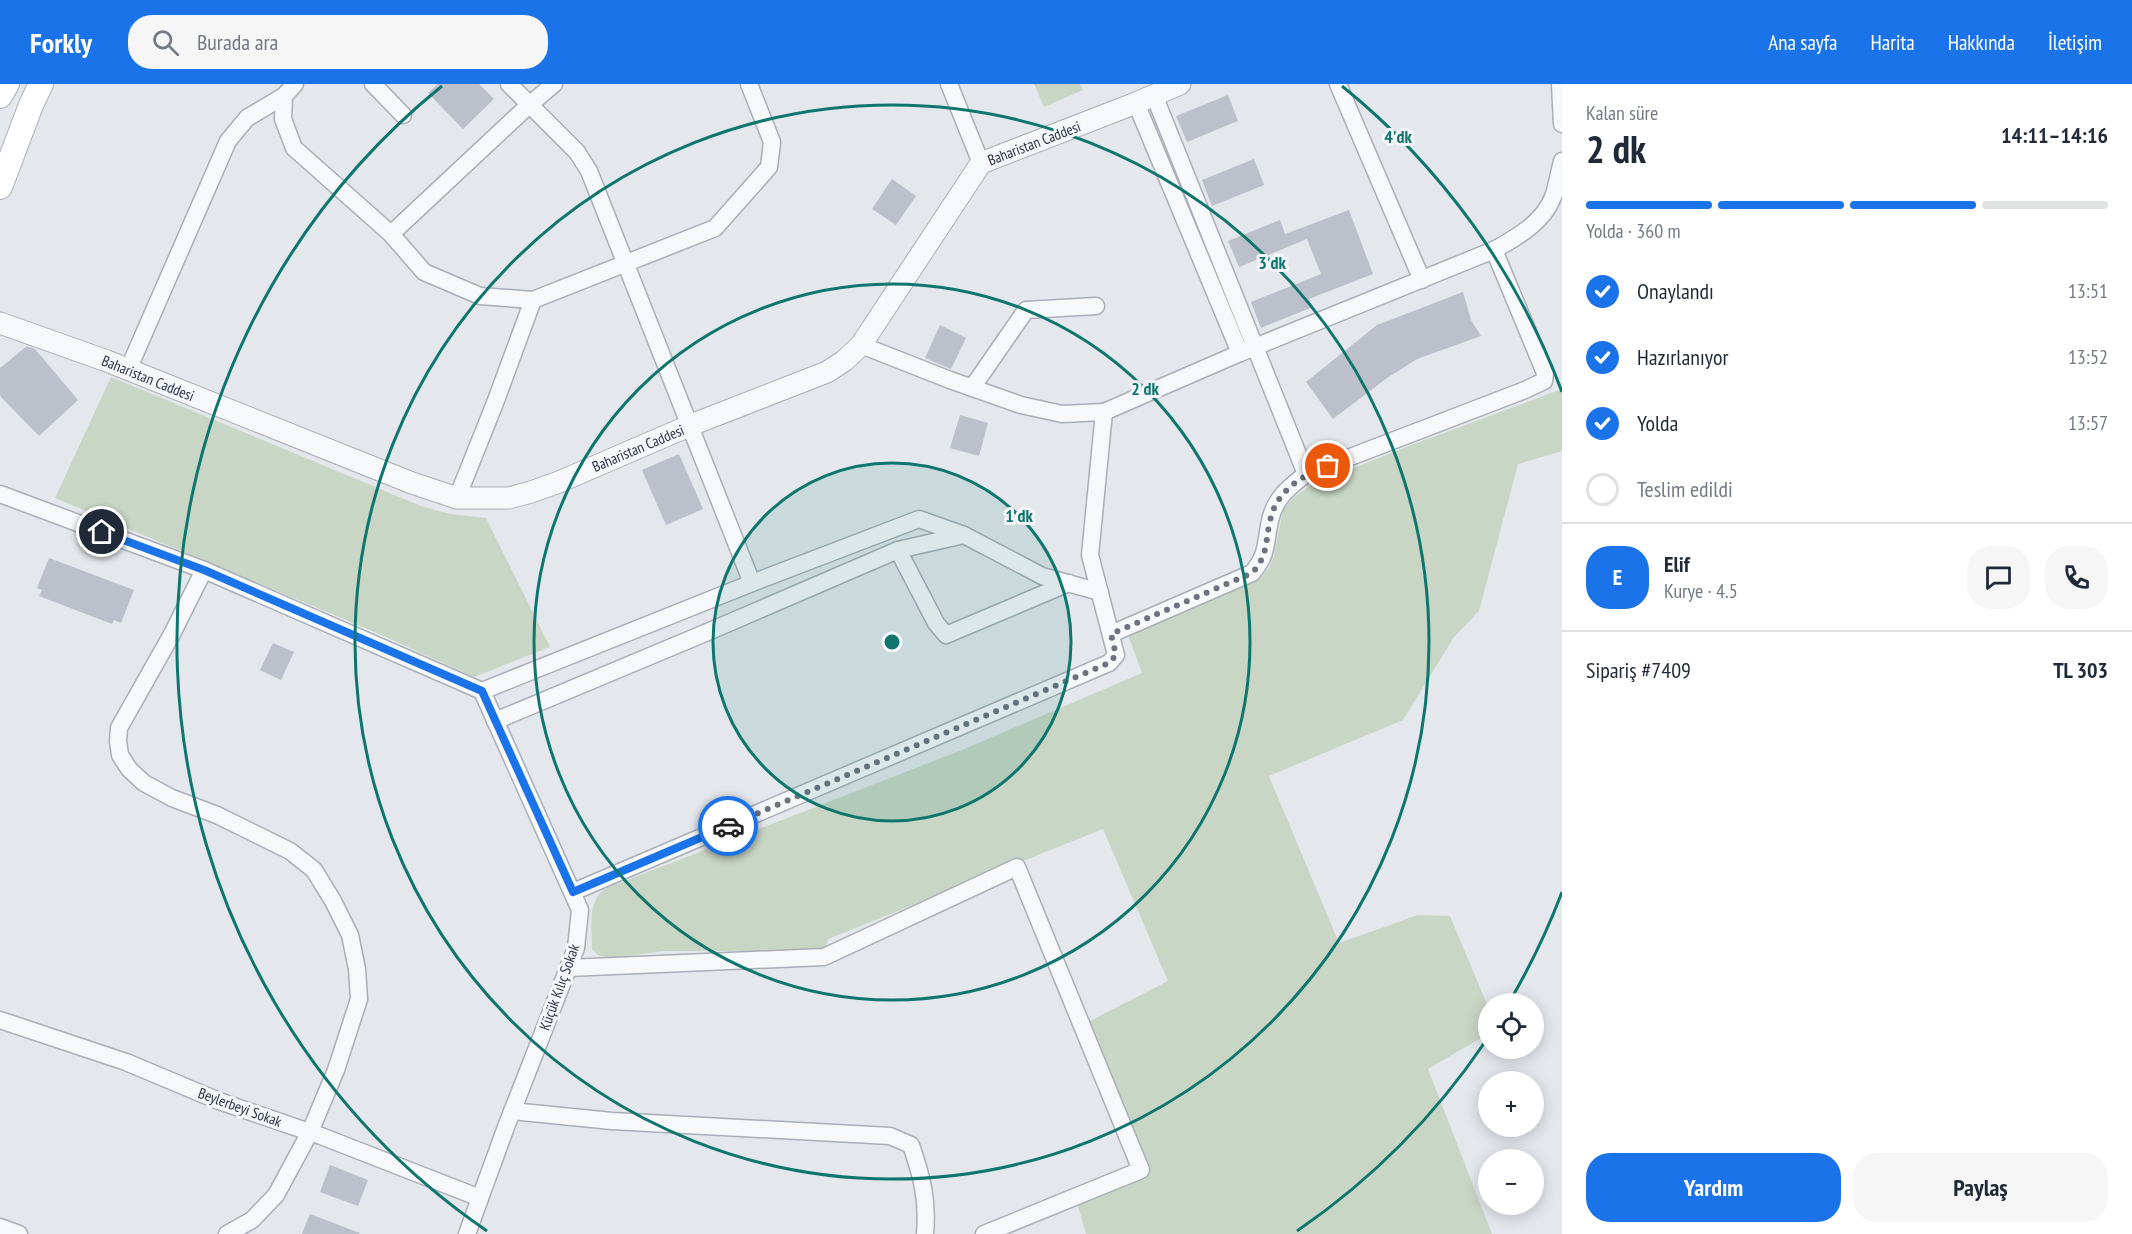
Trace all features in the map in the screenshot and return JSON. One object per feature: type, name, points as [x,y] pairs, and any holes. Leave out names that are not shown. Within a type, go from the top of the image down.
[{"type":"main road","points":[[0,96],[7,84]]},
{"type":"main road","points":[[0,186],[41,84]]},
{"type":"street","points":[[373,84],[404,116]]},
{"type":"street","points":[[509,84],[528,106],[577,152],[588,171],[752,583]]},
{"type":"street","points":[[391,234],[554,84]]},
{"type":"street","points":[[289,90],[283,119],[294,148],[391,234],[424,272],[480,296],[533,300],[715,228],[769,166],[772,142],[749,84]]},
{"type":"street","points":[[949,84],[981,162]]},
{"type":"street","name":"Baharistan Caddesi","points":[[0,323],[128,370],[456,498],[509,498],[560,482],[691,425],[811,380],[844,361],[861,345],[981,162],[1180,84]]},
{"type":"street","points":[[1338,84],[1422,280]]},
{"type":"street","points":[[1560,84],[1562,123]]},
{"type":"street","points":[[128,370],[228,141],[247,118],[289,90]]},
{"type":"street","points":[[1145,99],[1247,350],[1306,474]]},
{"type":"street","points":[[861,345],[1021,405],[1062,414],[1104,412],[1247,350],[1494,250],[1520,235],[1540,218],[1553,198],[1562,160]]},
{"type":"street","points":[[1111,634],[1252,573],[1259,566],[1265,553],[1270,519],[1279,499],[1286,490],[1306,474],[1544,381],[1545,373],[1494,250]]},
{"type":"street","points":[[456,498],[495,403],[533,300]]},
{"type":"street","points":[[972,388],[1026,310],[1096,306]]},
{"type":"street","points":[[573,892],[1109,663],[1116,655],[1090,555],[1104,412]]},
{"type":"street","points":[[0,494],[204,570],[482,691],[919,519],[964,535],[1042,576],[1100,592]]},
{"type":"street","points":[[495,721],[898,550],[964,535]]},
{"type":"street","points":[[898,550],[936,623],[946,635],[1069,583]]},
{"type":"street","points":[[204,570],[172,634],[119,728],[120,754],[129,769],[144,783],[172,798],[217,815],[290,851],[314,870],[350,935],[357,969],[359,999],[336,1070],[310,1132],[276,1195],[252,1220],[227,1234]]},
{"type":"street","name":"Küçük Kılıç Sokak","points":[[467,1234],[576,948],[580,910],[482,691]]},
{"type":"street","points":[[568,968],[824,957],[1017,867],[1141,1170],[984,1234]]},
{"type":"street","name":"Beylerbeyi Sokak","points":[[0,1020],[126,1062],[219,1101],[310,1132],[480,1198]]},
{"type":"street","points":[[512,1111],[612,1122],[890,1136],[911,1145],[919,1166],[926,1218],[925,1234]]},
{"type":"street","points":[[0,1227],[19,1234]]},
{"type":"green space","points":[[1034,84],[1080,84],[1083,90],[1044,107]]},
{"type":"green space","points":[[111,377],[421,506],[450,514],[486,518],[550,647],[474,677],[377,633],[55,498]]},
{"type":"green space","points":[[1562,389],[1562,451],[1518,464],[1479,611],[1454,637],[1403,720],[1269,776],[1339,943],[1418,915],[1450,916],[1482,993],[1478,993],[1478,1040],[1428,1069],[1478,1198],[1478,1215],[1485,1215],[1492,1234],[1086,1234],[1074,1192],[1139,1167],[1090,1021],[1168,981],[1103,829],[828,939],[825,951],[665,951],[611,958],[598,955],[592,949],[593,909],[604,889],[962,750],[1142,673],[1128,635],[1259,580],[1269,568],[1274,555],[1283,510],[1293,498],[1311,485]]},
{"type":"building","points":[[438,84],[479,84],[494,99],[463,129],[428,93]]},
{"type":"building","points":[[1228,95],[1238,121],[1187,142],[1176,116]]},
{"type":"building","points":[[1254,159],[1264,185],[1212,206],[1202,180]]},
{"type":"building","points":[[892,179],[916,196],[896,225],[872,209]]},
{"type":"building","points":[[1349,210],[1373,274],[1309,299],[1313,307],[1261,328],[1251,302],[1321,274],[1307,239],[1239,267],[1228,241],[1280,220],[1285,234]]},
{"type":"building","points":[[1463,292],[1471,320],[1481,336],[1417,359],[1387,378],[1333,419],[1306,382],[1377,325]]},
{"type":"building","points":[[940,325],[966,338],[951,369],[925,358]]},
{"type":"building","points":[[27,346],[35,349],[78,400],[39,436],[0,396],[0,368]]},
{"type":"building","points":[[960,415],[988,423],[979,456],[950,448]]},
{"type":"building","points":[[679,454],[703,509],[666,525],[642,470]]},
{"type":"building","points":[[49,558],[134,590],[121,623],[114,620],[112,624],[39,596],[42,590],[37,588]]},
{"type":"building","points":[[273,643],[294,652],[281,680],[260,670]]},
{"type":"building","points":[[330,1165],[368,1180],[358,1206],[320,1192]]},
{"type":"building","points":[[310,1214],[360,1233],[302,1234]]},
{"type":"way so far","points":[[728,826],[1109,663],[1116,655],[1111,634],[1252,573],[1259,566],[1265,553],[1270,519],[1279,499],[1286,490],[1306,474],[1328,466]]},
{"type":"route","points":[[102,532],[204,570],[482,691],[573,892],[728,826]]}]
